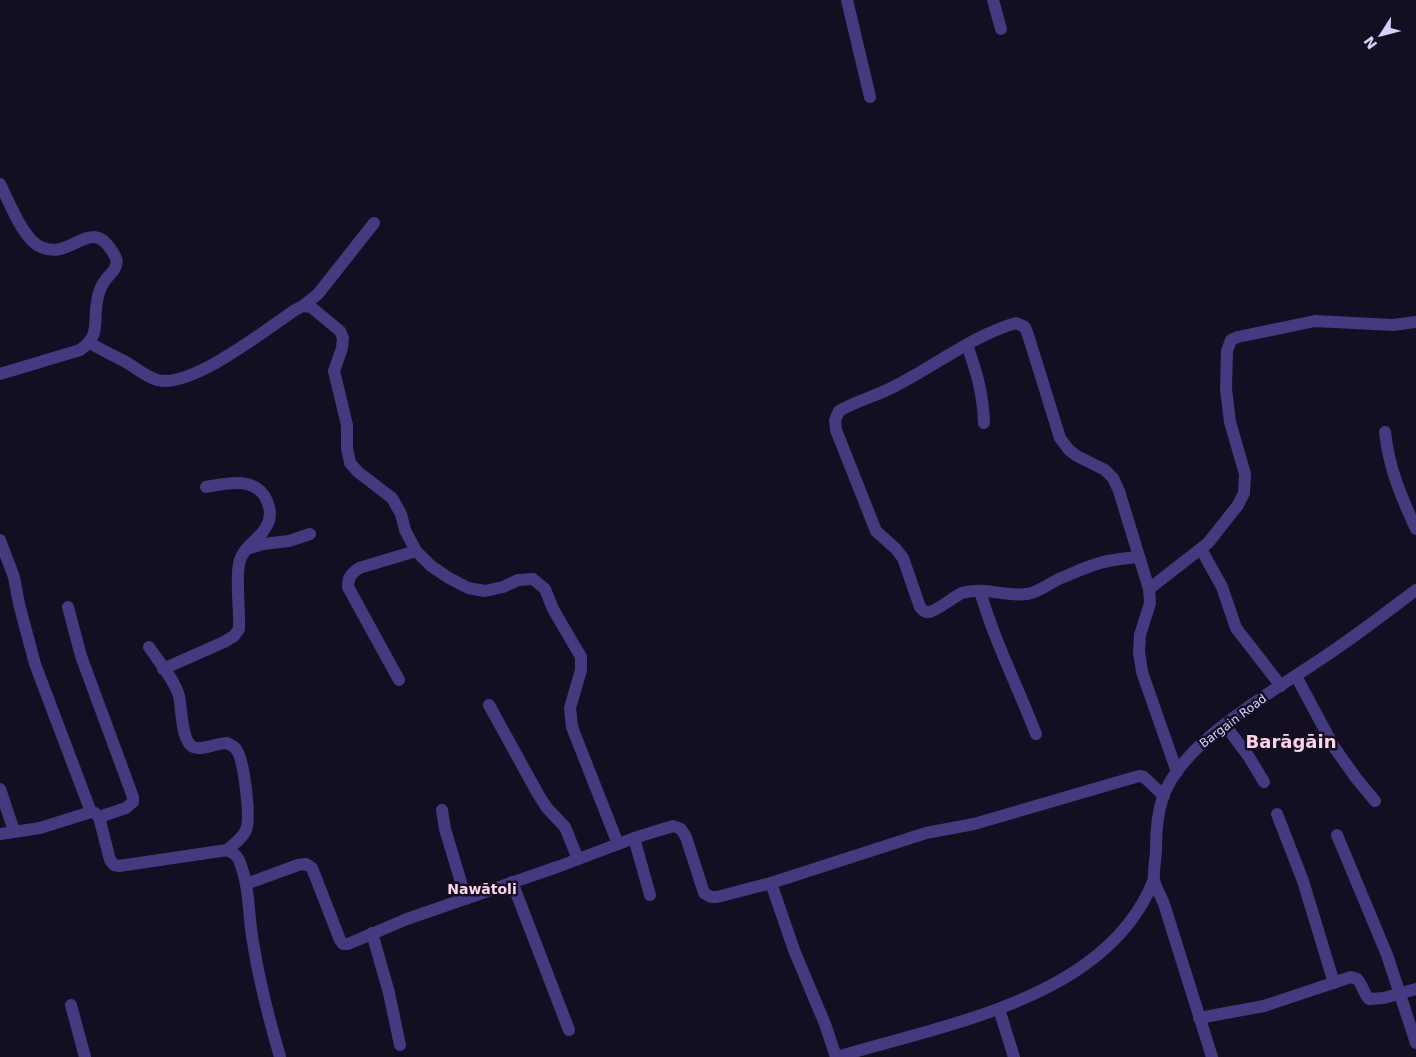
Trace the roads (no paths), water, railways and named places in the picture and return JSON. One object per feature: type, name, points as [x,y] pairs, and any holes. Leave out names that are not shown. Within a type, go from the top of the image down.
[{"type":"street","points":[[847,0],[870,97]]},
{"type":"street","points":[[993,0],[1001,29]]},
{"type":"street","points":[[0,184],[23,228],[39,247],[51,250],[64,248],[90,237],[99,237],[107,242],[116,257],[116,265],[100,289],[96,303],[95,331],[90,343],[80,350],[0,374]]},
{"type":"street","points":[[90,343],[158,380],[172,380],[193,373],[229,356],[318,294],[374,223]]},
{"type":"street","points":[[303,306],[311,307],[340,331],[343,338],[342,348],[334,371],[347,425],[347,448],[350,463],[358,472],[392,498],[401,514],[405,530],[416,551],[431,566],[468,588],[485,591],[503,587],[518,580],[533,579],[545,589],[553,609],[581,657],[581,670],[570,708],[572,727],[618,844]]},
{"type":"street","points":[[1149,589],[1201,549],[1217,533],[1238,505],[1244,493],[1245,484],[1242,461],[1230,422],[1227,397],[1227,351],[1231,340],[1315,321],[1393,326],[1416,322]]},
{"type":"street","points":[[1138,557],[1107,561],[1059,578],[1036,592],[1006,594],[980,590],[962,593],[934,610],[924,611],[920,606],[903,558],[876,531],[836,430],[835,420],[839,411],[897,386],[967,345],[1006,326],[1016,323],[1025,327],[1060,438],[1069,450],[1105,470],[1113,478],[1119,491],[1149,589],[1150,603],[1140,635],[1139,652],[1142,672],[1176,772]]},
{"type":"street","points":[[967,345],[980,383],[984,423]]},
{"type":"street","points":[[1385,432],[1391,469],[1416,529]]},
{"type":"street","points":[[163,668],[234,636],[239,629],[239,561],[244,550],[268,526],[271,513],[266,497],[258,488],[244,483],[228,482],[206,487]]},
{"type":"street","points":[[244,550],[310,534]]},
{"type":"street","points":[[0,540],[14,578],[29,644],[45,692],[95,814],[110,860],[114,865],[119,866],[227,850],[233,852],[238,858],[246,884],[252,940],[260,984],[280,1057]]},
{"type":"street","points":[[1201,549],[1222,587],[1236,628],[1281,686]]},
{"type":"street","points":[[399,680],[348,587],[348,579],[359,568],[416,551]]},
{"type":"street","points":[[980,590],[988,620],[1036,734]]},
{"type":"street","name":"Bargain Road","points":[[1212,1057],[1164,904],[1154,880],[1156,828],[1164,796],[1176,772],[1195,750],[1225,725],[1255,702],[1366,628],[1416,590]]},
{"type":"street","points":[[0,834],[40,828],[126,808],[133,802],[133,797],[81,656],[68,607]]},
{"type":"street","points":[[148,647],[163,668],[178,696],[185,739],[190,746],[196,748],[227,742],[235,748],[239,756],[244,778],[248,821],[245,831],[237,842],[227,850]]},
{"type":"street","points":[[1296,676],[1334,747],[1375,801]]},
{"type":"street","points":[[489,705],[538,794],[547,808],[565,827],[578,859]]},
{"type":"street","points":[[1225,725],[1249,757],[1264,782]]},
{"type":"street","points":[[246,884],[298,864],[306,864],[312,868],[329,915],[343,944],[354,942],[372,933],[634,838],[673,826],[681,829],[686,837],[704,893],[710,897],[717,897],[771,883],[926,833],[974,824],[1138,776],[1144,777],[1164,796]]},
{"type":"street","points":[[0,789],[14,831]]},
{"type":"street","points":[[442,810],[445,829],[466,899]]},
{"type":"street","points":[[1277,814],[1303,881],[1334,982]]},
{"type":"street","points":[[1337,835],[1387,955],[1416,1043]]},
{"type":"street","points":[[634,838],[650,895]]},
{"type":"street","points":[[771,883],[794,950],[825,1024],[836,1057],[938,1029],[999,1009],[1056,982],[1089,963],[1106,950],[1120,935],[1147,898],[1154,880]]},
{"type":"street","points":[[512,882],[569,1030]]},
{"type":"street","points":[[372,933],[389,994],[400,1045]]},
{"type":"street","points":[[1199,1018],[1264,1006],[1351,977],[1357,978],[1369,999],[1375,1000],[1416,989]]},
{"type":"street","points":[[72,1006],[86,1057]]},
{"type":"street","points":[[999,1009],[1014,1057]]},
{"type":"district","name":"Barāgāin","points":[[1291,742]]},
{"type":"district","name":"Nawātoli","points":[[482,889]]}]
